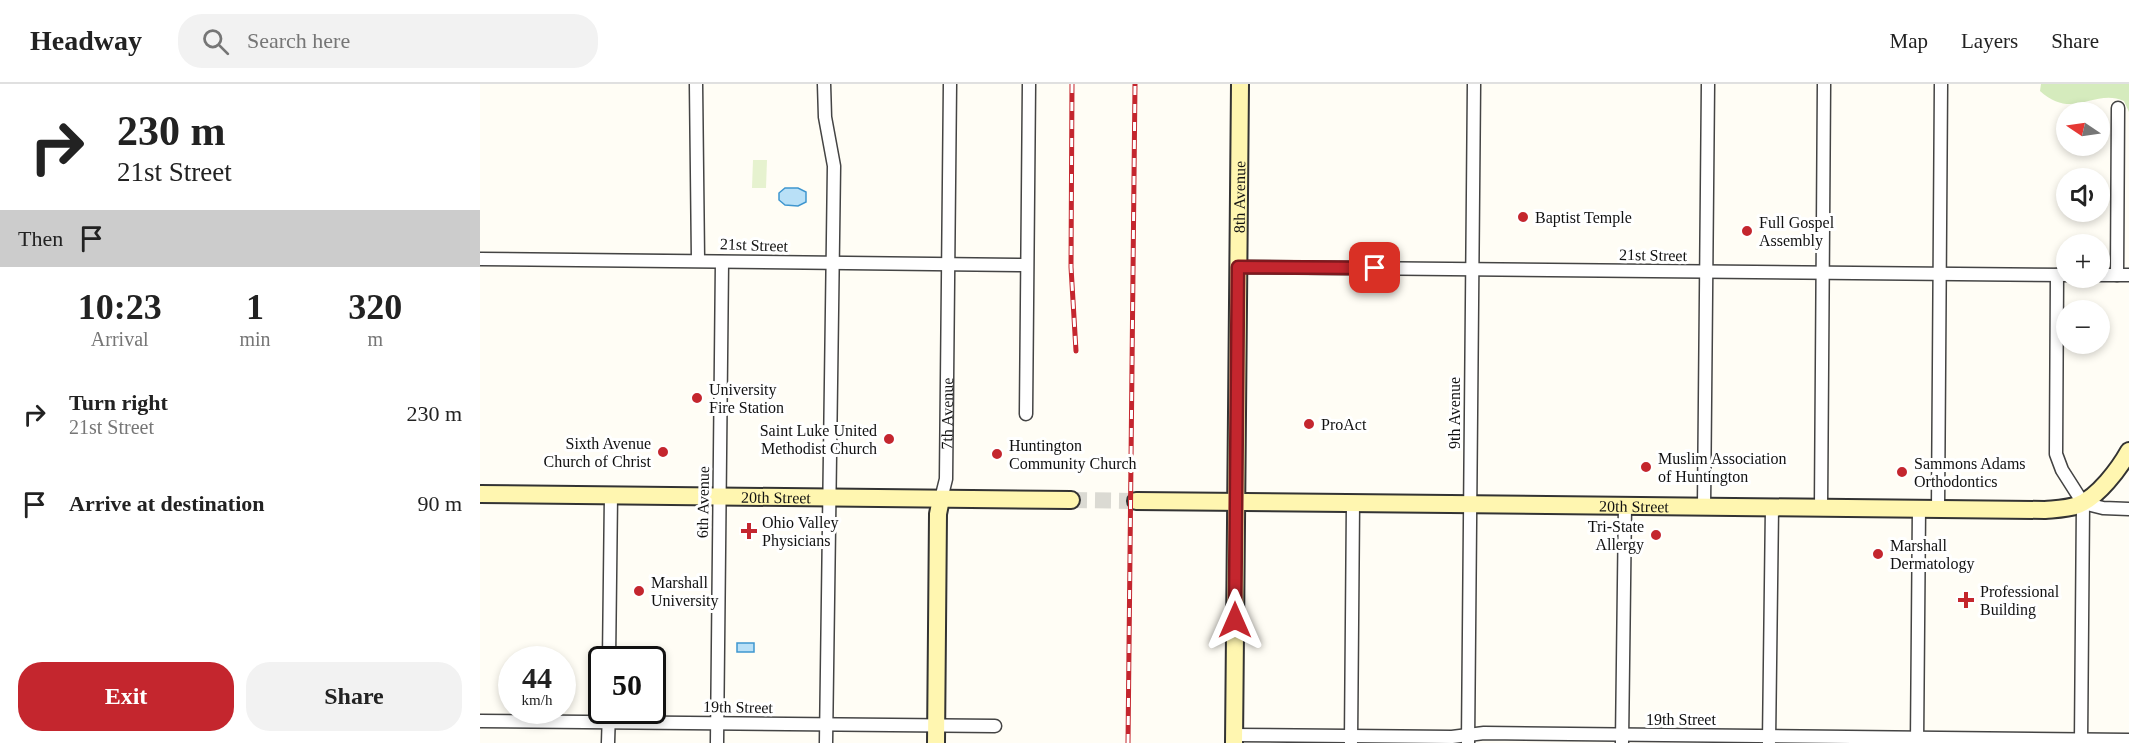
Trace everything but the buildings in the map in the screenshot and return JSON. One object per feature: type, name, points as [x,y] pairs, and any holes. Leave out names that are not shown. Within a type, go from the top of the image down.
[{"type":"main road","name":"8th Avenue","points":[[1234,739],[1240,84]]},
{"type":"main road","points":[[2083,503],[2106,481],[2129,451]]},
{"type":"main road","name":"20th Street","points":[[480,494],[1071,500]]},
{"type":"main road","name":"7th Avenue","points":[[936,743],[938,514],[941,499]]},
{"type":"main road","name":"20th Street","points":[[1136,501],[2045,510],[2070,508],[2083,503]]},
{"type":"street","points":[[696,84],[698,260]]},
{"type":"street","points":[[824,84],[825,117],[834,166],[833,375],[828,498],[826,743]]},
{"type":"street","name":"7th Avenue","points":[[941,499],[946,479],[950,84]]},
{"type":"street","points":[[1026,414],[1029,84]]},
{"type":"street","name":"9th Avenue","points":[[1468,739],[1474,84]]},
{"type":"street","points":[[1704,506],[1707,84]]},
{"type":"street","points":[[1821,507],[1824,84]]},
{"type":"street","points":[[1938,508],[1941,84]]},
{"type":"street","points":[[2118,108],[2124,173],[2123,275]]},
{"type":"street","name":"21st Street","points":[[480,260],[698,260],[1026,265]]},
{"type":"street","name":"6th Avenue","points":[[717,743],[722,262]]},
{"type":"street","name":"21st Street","points":[[1238,267],[2056,275]]},
{"type":"street","points":[[2062,288],[2056,454],[2062,470],[2083,503],[2081,741]]},
{"type":"street","points":[[609,646],[611,495]]},
{"type":"street","points":[[1351,740],[1353,503]]},
{"type":"street","name":"20th Street","points":[[2083,503],[2103,508],[2129,509]]},
{"type":"street","points":[[1622,739],[1625,505]]},
{"type":"street","points":[[1769,740],[1772,507]]},
{"type":"street","points":[[1917,740],[1919,508]]},
{"type":"street","name":"19th Street","points":[[480,721],[588,718]]},
{"type":"street","name":"19th Street","points":[[666,721],[717,724],[995,726]]},
{"type":"street","points":[[609,724],[609,743]]},
{"type":"street","name":"19th Street","points":[[1234,739],[1468,739],[1484,733],[1622,739],[2129,740]]},
{"type":"green space","points":[[2041,84],[2129,84],[2129,112],[2124,101],[2113,98],[2059,102],[2052,100],[2040,91]]},
{"type":"green space","points":[[753,160],[767,160],[766,188],[752,188]]},
{"type":"water","points":[[785,188],[798,188],[806,192],[806,202],[798,206],[785,205],[779,200],[779,193]]},
{"type":"water","points":[[737,643],[754,643],[754,652],[737,652]]},
{"type":"tunnel","points":[[1071,500],[1136,501]]},
{"type":"railway","points":[[1072,84],[1071,267],[1076,351]]},
{"type":"railway","points":[[1128,743],[1135,84]]},
{"type":"place","name":"Baptist Temple","points":[[1523,217]]},
{"type":"place","name":"Full Gospel Assembly","points":[[1747,231]]},
{"type":"place","name":"University Fire Station","points":[[697,398]]},
{"type":"place","name":"ProAct","points":[[1309,424]]},
{"type":"place","name":"Saint Luke United Methodist Church","points":[[889,439]]},
{"type":"place","name":"Sixth Avenue Church of Christ","points":[[663,452]]},
{"type":"place","name":"Huntington Community Church","points":[[997,454]]},
{"type":"place","name":"Muslim Association of Huntington","points":[[1646,467]]},
{"type":"place","name":"Sammons Adams Orthodontics","points":[[1902,472]]},
{"type":"place","name":"Ohio Valley Physicians","points":[[749,531]]},
{"type":"place","name":"Tri-State Allergy","points":[[1656,535]]},
{"type":"place","name":"Marshall Dermatology","points":[[1878,554]]},
{"type":"place","name":"Marshall University","points":[[639,591]]},
{"type":"place","name":"Professional Building","points":[[1966,600]]},
{"type":"route","points":[[1235,620],[1238,267],[1375,268]]}]
